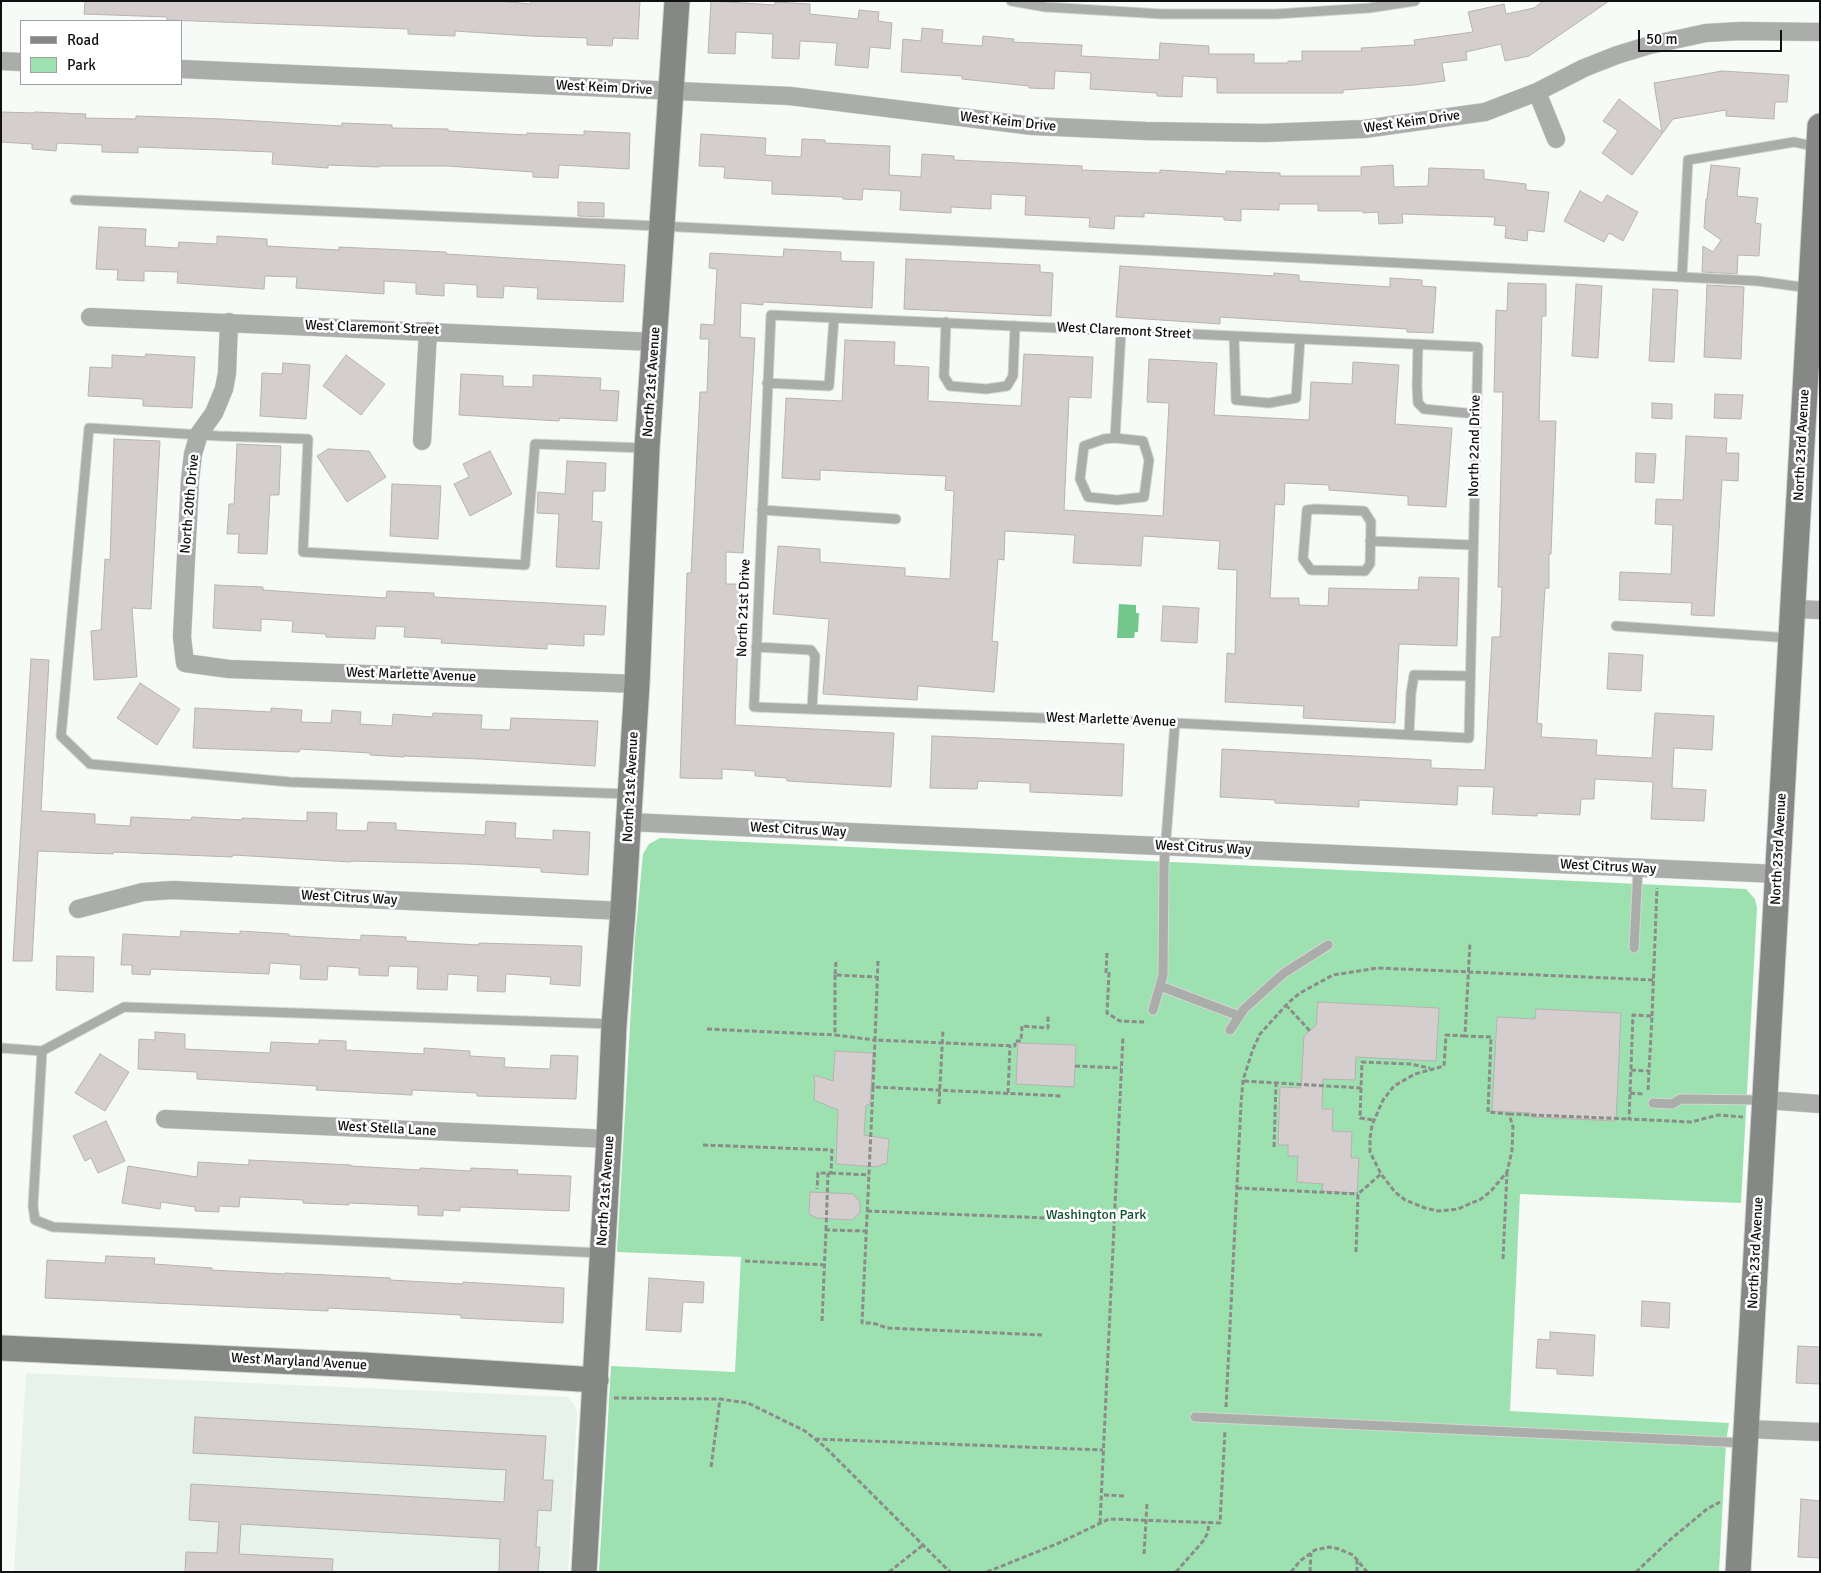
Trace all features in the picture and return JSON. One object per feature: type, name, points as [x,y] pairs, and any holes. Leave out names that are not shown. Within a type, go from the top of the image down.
[{"type":"street","name":"North 21st Avenue","points":[[584,1572],[603,1389],[602,1253],[614,1024],[637,684],[647,448],[677,1]]},
{"type":"street","name":"West Keim Drive","points":[[182,69],[790,96],[1033,126],[1146,131],[1264,133],[1364,130],[1485,112],[1537,92],[1584,68],[1650,45],[1715,32],[1820,32]]},
{"type":"street","points":[[1,61],[20,62]]},
{"type":"street","points":[[1537,92],[1556,139]]},
{"type":"street","name":"North 23rd Avenue","points":[[1738,1572],[1791,638],[1814,282],[1819,140]]},
{"type":"street","name":"West Claremont Street","points":[[90,316],[654,342]]},
{"type":"street","name":"North 20th Drive","points":[[185,663],[182,637],[193,454],[199,434],[214,413],[224,389],[227,373],[229,322]]},
{"type":"street","points":[[422,441],[428,331]]},
{"type":"street","points":[[1793,609],[1820,610]]},
{"type":"street","name":"West Marlette Avenue","points":[[185,663],[229,668],[637,684]]},
{"type":"street","name":"West Citrus Way","points":[[628,822],[1778,874]]},
{"type":"street","name":"West Citrus Way","points":[[78,909],[143,892],[172,890],[623,911]]},
{"type":"street","points":[[1765,1100],[1820,1104]]},
{"type":"street","name":"West Stella Lane","points":[[164,1119],[609,1139]]},
{"type":"street","name":"West Maryland Avenue","points":[[1,1348],[364,1365],[603,1389]]},
{"type":"street","points":[[1746,1436],[1820,1432]]},
{"type":"lane","points":[[1011,1],[1046,7],[1162,14],[1276,14],[1369,8],[1415,1]]},
{"type":"lane","points":[[1682,276],[1688,160],[1794,142],[1819,140]]},
{"type":"lane","points":[[75,200],[1758,281],[1814,282]]},
{"type":"lane","name":"West Claremont Street","points":[[771,315],[1121,332],[1478,346]]},
{"type":"lane","name":"North 21st Drive","points":[[754,707],[771,315]]},
{"type":"lane","points":[[768,383],[829,386],[834,318]]},
{"type":"lane","points":[[946,322],[944,376],[950,386],[986,389],[1007,386],[1013,376],[1015,326]]},
{"type":"lane","points":[[1115,438],[1121,332]]},
{"type":"lane","points":[[1234,336],[1236,400],[1269,403],[1296,398],[1300,339]]},
{"type":"lane","points":[[1418,344],[1418,403],[1424,409],[1476,414]]},
{"type":"lane","name":"North 22nd Drive","points":[[1469,738],[1478,346]]},
{"type":"lane","points":[[630,794],[290,782],[90,764],[61,736],[89,428],[308,439],[303,552],[525,565],[535,444],[647,448]]},
{"type":"lane","points":[[1104,438],[1115,438],[1143,441],[1149,460],[1144,497],[1117,500],[1088,497],[1080,479],[1084,446],[1104,438]]},
{"type":"lane","points":[[762,510],[896,518]]},
{"type":"lane","points":[[1307,510],[1364,512],[1371,522],[1370,541],[1370,564],[1365,571],[1311,570],[1303,559],[1307,510]]},
{"type":"lane","points":[[1370,541],[1473,545]]},
{"type":"lane","points":[[1616,626],[1791,638]]},
{"type":"lane","points":[[756,647],[811,650],[815,656],[812,709]]},
{"type":"lane","points":[[1409,734],[1411,693],[1414,676],[1470,676]]},
{"type":"lane","name":"West Marlette Avenue","points":[[754,707],[1175,723],[1469,738]]},
{"type":"lane","points":[[1153,1010],[1163,974],[1166,846],[1175,723]]},
{"type":"lane","points":[[1634,948],[1638,868]]},
{"type":"lane","points":[[1230,1030],[1244,1009],[1284,973],[1328,945]]},
{"type":"lane","points":[[1160,986],[1239,1016]]},
{"type":"lane","points":[[1,1048],[42,1051],[124,1006],[614,1024]]},
{"type":"lane","points":[[42,1051],[33,1206],[35,1220],[53,1227],[602,1253]]},
{"type":"lane","points":[[1653,1103],[1672,1104],[1680,1099],[1765,1100]]},
{"type":"lane","points":[[1195,1417],[1746,1436]]},
{"type":"path","points":[[1630,1093],[1648,1094],[1657,888]]},
{"type":"path","points":[[1465,1036],[1470,942]]},
{"type":"path","points":[[1107,953],[1106,973],[1109,973],[1107,1013],[1120,1021],[1152,1023]]},
{"type":"path","points":[[878,961],[874,1087],[862,1323],[873,1323],[887,1328],[1042,1335]]},
{"type":"path","points":[[835,1035],[836,962]]},
{"type":"path","points":[[987,1572],[1059,1543],[1109,1519],[1220,1523],[1241,1104],[1244,1080],[1253,1049],[1260,1034],[1286,1005],[1300,993],[1333,976],[1378,968],[1654,980]]},
{"type":"path","points":[[835,975],[877,977]]},
{"type":"path","points":[[1286,1005],[1310,1031]]},
{"type":"path","points":[[708,1029],[835,1035],[875,1040],[1015,1046],[1015,1041],[1021,1041],[1022,1026],[1048,1028],[1048,1015]]},
{"type":"path","points":[[1629,1119],[1633,1016],[1652,1016]]},
{"type":"path","points":[[939,1104],[943,1030]]},
{"type":"path","points":[[1508,1169],[1499,1182],[1481,1199],[1458,1209],[1425,1208],[1406,1200],[1396,1192],[1381,1174],[1370,1152],[1370,1138],[1374,1120],[1383,1100],[1394,1086],[1415,1074],[1444,1066],[1446,1035],[1491,1037],[1488,1112],[1691,1122],[1718,1115],[1744,1117]]},
{"type":"path","points":[[1100,1523],[1123,1036]]},
{"type":"path","points":[[1008,1093],[1010,1046]]},
{"type":"path","points":[[1374,1120],[1360,1118],[1362,1062],[1410,1064],[1430,1069]]},
{"type":"path","points":[[1075,1066],[1121,1068]]},
{"type":"path","points":[[1631,1070],[1649,1070]]},
{"type":"path","points":[[1244,1080],[1361,1088]]},
{"type":"path","points":[[1274,1146],[1276,1082]]},
{"type":"path","points":[[874,1087],[1064,1096]]},
{"type":"path","points":[[1503,1259],[1508,1169],[1514,1140],[1513,1127],[1508,1114]]},
{"type":"path","points":[[703,1145],[832,1150],[829,1173],[822,1321]]},
{"type":"path","points":[[817,1188],[818,1173],[869,1175]]},
{"type":"path","points":[[1237,1188],[1358,1194],[1381,1174]]},
{"type":"path","points":[[1356,1252],[1358,1194]]},
{"type":"path","points":[[868,1211],[1047,1218]]},
{"type":"path","points":[[826,1230],[866,1231]]},
{"type":"path","points":[[746,1261],[825,1265]]},
{"type":"path","points":[[603,1389],[748,1403],[805,1431],[950,1572]]},
{"type":"path","points":[[711,1468],[720,1399]]},
{"type":"path","points":[[814,1439],[1103,1450]]},
{"type":"path","points":[[1104,1495],[1126,1496]]},
{"type":"path","points":[[1636,1572],[1707,1509],[1723,1502]]},
{"type":"path","points":[[1144,1554],[1147,1503]]},
{"type":"path","points":[[1176,1572],[1204,1540],[1208,1532],[1209,1522]]},
{"type":"path","points":[[889,1572],[924,1545]]},
{"type":"path","points":[[1291,1572],[1300,1560],[1310,1553],[1329,1547],[1354,1555],[1366,1572]]},
{"type":"path","points":[[1310,1553],[1310,1572]]},
{"type":"path","points":[[1357,1560],[1357,1572]]},
{"type":"shaded area","points":[[1119,604],[1136,605],[1136,613],[1139,613],[1138,632],[1135,632],[1134,638],[1117,638]]},
{"type":"shaded area","points":[[26,1373],[568,1397],[575,1406],[577,1414],[568,1572],[14,1572]]},
{"type":"green space","name":"Washington Park","points":[[660,838],[1746,889],[1755,899],[1757,908],[1741,1203],[1520,1194],[1510,1411],[1729,1423],[1726,1442],[1719,1572],[599,1572],[611,1366],[735,1372],[741,1257],[617,1252],[635,938],[643,854],[649,844]]},
{"type":"building","points":[[85,1],[499,1],[531,4],[531,1],[640,1],[638,39],[613,38],[612,46],[587,45],[587,38],[455,31],[455,36],[408,34],[408,29],[167,20],[167,17],[84,14]]},
{"type":"building","points":[[711,1],[775,5],[775,2],[810,4],[810,14],[858,19],[859,10],[879,12],[878,21],[892,23],[890,49],[870,47],[868,68],[835,65],[837,43],[800,41],[799,59],[772,58],[773,34],[736,32],[735,54],[708,53]]},
{"type":"building","points":[[1543,1],[1609,1],[1529,56],[1505,61],[1501,44],[1466,52],[1467,60],[1442,63],[1445,81],[1343,90],[1343,93],[1217,93],[1217,78],[1183,76],[1182,97],[1157,96],[1157,93],[1090,89],[1091,73],[1055,71],[1054,89],[1029,88],[1029,86],[962,79],[962,76],[901,72],[903,39],[921,41],[922,28],[943,30],[942,43],[982,46],[983,36],[1014,39],[1013,42],[1082,45],[1081,56],[1159,60],[1160,43],[1209,46],[1209,54],[1254,54],[1254,63],[1288,63],[1288,61],[1302,61],[1302,51],[1362,51],[1361,48],[1415,45],[1414,40],[1473,32],[1468,12],[1504,4],[1506,14],[1534,8]]},
{"type":"building","points":[[1722,71],[1789,75],[1787,102],[1775,102],[1774,119],[1726,116],[1726,110],[1673,119],[1632,175],[1602,153],[1618,131],[1603,121],[1619,99],[1662,132],[1654,83]]},
{"type":"building","points":[[1,112],[86,114],[85,118],[136,119],[136,116],[342,126],[342,123],[392,125],[392,128],[448,129],[448,131],[527,135],[527,133],[584,135],[584,131],[630,133],[629,169],[559,165],[558,178],[533,177],[533,172],[447,166],[379,167],[328,165],[328,168],[272,164],[273,152],[138,147],[138,153],[102,152],[102,145],[57,143],[56,151],[32,149],[32,144],[1,142]]},
{"type":"building","points":[[701,134],[766,138],[765,155],[801,157],[802,139],[825,140],[825,143],[890,146],[889,175],[921,177],[922,154],[954,156],[954,160],[1082,166],[1082,170],[1160,173],[1160,170],[1226,174],[1226,171],[1280,173],[1280,176],[1361,176],[1361,167],[1393,165],[1394,187],[1428,186],[1429,168],[1484,170],[1484,179],[1526,184],[1526,190],[1549,192],[1544,232],[1528,230],[1527,241],[1505,238],[1506,226],[1494,225],[1495,217],[1402,214],[1403,223],[1379,224],[1378,212],[1318,211],[1318,204],[1279,204],[1279,210],[1241,209],[1241,221],[1224,220],[1224,217],[1144,213],[1144,217],[1115,216],[1114,229],[1089,227],[1090,218],[1025,215],[1026,196],[991,194],[991,209],[951,207],[951,213],[900,210],[901,191],[863,189],[862,200],[843,199],[843,197],[772,194],[772,181],[724,178],[725,167],[699,166]]},
{"type":"building","points":[[1711,165],[1740,168],[1737,196],[1758,198],[1755,223],[1761,224],[1759,256],[1738,255],[1737,274],[1702,272],[1703,246],[1713,252],[1721,240],[1704,228]]},
{"type":"building","points":[[1580,191],[1602,203],[1607,195],[1638,212],[1623,241],[1609,233],[1604,242],[1564,221]]},
{"type":"building","points":[[578,202],[604,203],[604,217],[578,216]]},
{"type":"building","points":[[99,227],[146,229],[145,246],[178,248],[179,242],[217,244],[217,236],[267,239],[267,246],[339,250],[339,247],[446,252],[446,254],[625,265],[623,302],[537,299],[538,288],[504,286],[503,298],[477,297],[477,285],[444,283],[444,296],[416,294],[416,283],[384,281],[384,294],[296,288],[297,277],[265,276],[264,289],[177,283],[178,272],[144,271],[144,281],[117,280],[118,270],[96,269]]},
{"type":"building","points":[[784,249],[841,252],[841,261],[874,262],[872,308],[763,302],[763,305],[741,303],[740,337],[755,338],[743,553],[726,552],[726,584],[740,584],[735,725],[894,733],[891,787],[787,781],[787,778],[755,776],[755,771],[722,769],[722,779],[680,778],[687,573],[691,573],[700,392],[707,392],[709,339],[700,339],[701,324],[714,325],[717,269],[709,268],[710,253],[783,257]]},
{"type":"building","points":[[906,259],[1040,265],[1040,272],[1053,273],[1051,316],[904,309]]},
{"type":"building","points":[[1120,266],[1274,276],[1274,273],[1299,275],[1299,281],[1390,287],[1390,278],[1422,280],[1422,286],[1436,287],[1433,333],[1407,332],[1407,329],[1220,317],[1220,324],[1116,317]]},
{"type":"building","points":[[1508,283],[1546,284],[1546,316],[1542,316],[1539,421],[1556,421],[1549,588],[1545,588],[1537,723],[1542,724],[1541,737],[1597,740],[1596,755],[1652,758],[1655,713],[1714,716],[1712,750],[1674,748],[1672,788],[1706,790],[1704,821],[1651,819],[1653,782],[1595,779],[1594,799],[1581,799],[1580,815],[1537,813],[1537,816],[1492,814],[1494,787],[1458,786],[1457,805],[1359,800],[1359,807],[1275,803],[1275,800],[1220,797],[1222,749],[1431,760],[1431,768],[1485,770],[1492,637],[1500,637],[1502,587],[1498,587],[1503,392],[1494,392],[1496,310],[1507,311]]},
{"type":"building","points":[[1576,284],[1602,286],[1598,358],[1572,356]]},
{"type":"building","points":[[1707,285],[1744,287],[1741,359],[1704,357]]},
{"type":"building","points":[[1653,289],[1678,290],[1674,362],[1649,361]]},
{"type":"building","points":[[845,340],[895,342],[894,365],[929,367],[928,401],[1021,406],[1024,354],[1093,357],[1091,398],[1069,397],[1064,510],[1163,516],[1169,403],[1147,402],[1149,359],[1217,363],[1214,415],[1309,420],[1311,382],[1352,384],[1353,362],[1399,365],[1395,424],[1452,428],[1446,507],[1408,505],[1408,496],[1329,490],[1329,485],[1285,483],[1284,505],[1275,504],[1270,598],[1299,598],[1299,605],[1328,606],[1329,588],[1418,590],[1419,577],[1459,578],[1457,646],[1399,644],[1395,723],[1303,718],[1304,706],[1225,702],[1227,653],[1235,654],[1237,570],[1218,569],[1220,541],[1143,536],[1141,566],[1073,563],[1075,535],[1005,531],[1004,560],[998,559],[992,641],[998,642],[994,692],[918,686],[917,700],[823,694],[829,619],[773,614],[778,546],[820,549],[820,562],[905,568],[905,576],[950,579],[954,491],[945,490],[946,476],[820,470],[820,480],[782,478],[786,398],[842,401]]},
{"type":"building","points":[[146,354],[195,357],[192,408],[143,406],[143,399],[88,396],[90,367],[112,368],[112,355],[145,357]]},
{"type":"building","points":[[346,355],[385,384],[361,415],[323,386]]},
{"type":"building","points":[[283,363],[310,365],[306,419],[260,416],[262,373],[282,374]]},
{"type":"building","points":[[461,374],[503,376],[503,386],[533,387],[533,375],[601,378],[600,390],[619,391],[617,421],[559,418],[559,421],[459,415]]},
{"type":"building","points":[[1715,394],[1743,395],[1741,419],[1714,418]]},
{"type":"building","points":[[1652,403],[1672,404],[1672,419],[1652,418]]},
{"type":"building","points":[[1686,436],[1727,438],[1726,453],[1739,453],[1738,481],[1722,480],[1714,616],[1691,615],[1692,603],[1619,600],[1620,572],[1671,574],[1673,525],[1655,524],[1656,499],[1683,500]]},
{"type":"building","points":[[114,439],[160,441],[151,609],[132,608],[137,677],[94,680],[91,631],[101,630],[105,559],[110,560]]},
{"type":"building","points":[[237,444],[281,446],[279,495],[270,495],[267,554],[238,553],[239,534],[227,534],[229,504],[234,504]]},
{"type":"building","points":[[328,449],[369,451],[386,477],[347,502],[317,456]]},
{"type":"building","points":[[490,451],[512,494],[470,516],[454,484],[469,477],[463,464]]},
{"type":"building","points":[[1636,453],[1656,454],[1654,483],[1635,482]]},
{"type":"building","points":[[567,461],[606,463],[605,491],[593,491],[592,521],[602,522],[599,569],[556,567],[559,514],[537,513],[538,492],[565,494]]},
{"type":"building","points":[[392,484],[441,486],[438,539],[390,536]]},
{"type":"building","points":[[215,585],[263,587],[263,590],[386,598],[387,591],[434,593],[434,597],[606,606],[604,635],[584,634],[584,646],[547,644],[547,649],[441,643],[442,639],[404,637],[405,627],[376,626],[375,639],[326,637],[326,634],[292,632],[293,621],[261,619],[261,631],[213,628]]},
{"type":"building","points":[[1163,606],[1199,608],[1197,643],[1161,641]]},
{"type":"building","points":[[1609,653],[1643,655],[1641,691],[1607,689]]},
{"type":"building","points":[[31,659],[49,660],[41,811],[95,814],[95,824],[130,826],[131,817],[191,820],[192,817],[307,821],[307,812],[337,813],[336,830],[367,831],[368,822],[396,823],[396,830],[485,835],[486,821],[516,823],[515,838],[553,840],[553,830],[590,832],[588,875],[541,872],[541,868],[466,864],[351,862],[233,855],[232,857],[38,851],[32,961],[13,961]]},
{"type":"building","points":[[140,683],[180,709],[157,745],[117,718]]},
{"type":"building","points":[[195,708],[271,712],[271,708],[302,710],[301,722],[331,723],[332,710],[361,712],[360,724],[392,726],[393,714],[432,717],[433,713],[482,715],[481,729],[510,730],[511,718],[598,721],[595,766],[480,759],[404,757],[300,749],[299,752],[193,748]]},
{"type":"building","points":[[932,736],[1124,744],[1122,796],[1030,792],[1030,783],[978,781],[977,789],[930,788]]},
{"type":"building","points":[[181,931],[240,934],[240,931],[361,940],[361,935],[406,937],[406,941],[479,945],[479,943],[582,946],[580,986],[550,984],[551,977],[506,974],[505,992],[477,991],[478,976],[448,974],[447,990],[417,989],[418,967],[389,966],[388,976],[359,975],[359,968],[328,966],[327,980],[300,979],[301,965],[270,963],[269,974],[151,969],[150,975],[132,974],[132,965],[121,965],[123,934],[180,937]]},
{"type":"building","points":[[57,956],[94,957],[93,992],[56,990]]},
{"type":"building","points":[[1318,1002],[1439,1008],[1436,1061],[1356,1057],[1355,1080],[1323,1079],[1322,1109],[1333,1109],[1332,1131],[1352,1132],[1351,1158],[1359,1158],[1357,1193],[1322,1191],[1323,1184],[1297,1182],[1298,1156],[1288,1156],[1288,1145],[1278,1145],[1280,1087],[1301,1088],[1304,1036],[1316,1025]]},
{"type":"building","points":[[1536,1009],[1621,1013],[1616,1121],[1531,1117],[1531,1113],[1492,1111],[1497,1017],[1535,1019]]},
{"type":"building","points":[[155,1032],[185,1034],[185,1049],[270,1053],[271,1042],[319,1044],[319,1040],[346,1041],[346,1050],[424,1054],[424,1048],[470,1051],[470,1056],[505,1058],[504,1067],[550,1069],[551,1055],[578,1056],[576,1099],[477,1096],[477,1093],[412,1090],[412,1095],[316,1090],[317,1086],[197,1079],[197,1072],[138,1069],[139,1039],[155,1040]]},
{"type":"building","points":[[1018,1043],[1076,1045],[1074,1087],[1016,1084]]},
{"type":"building","points":[[835,1051],[873,1053],[870,1105],[866,1105],[864,1135],[889,1139],[887,1163],[876,1167],[836,1164],[838,1110],[814,1100],[814,1075],[833,1081]]},
{"type":"building","points":[[100,1054],[129,1072],[105,1111],[75,1093]]},
{"type":"building","points":[[106,1121],[125,1161],[98,1173],[91,1158],[85,1161],[73,1136]]},
{"type":"building","points":[[249,1160],[420,1170],[420,1168],[471,1171],[471,1168],[518,1170],[517,1174],[571,1176],[569,1211],[460,1207],[460,1211],[443,1210],[443,1216],[418,1215],[418,1206],[303,1203],[303,1200],[240,1197],[239,1207],[219,1206],[219,1212],[195,1211],[195,1207],[161,1202],[160,1209],[122,1203],[128,1166],[197,1177],[198,1162],[249,1165]]},
{"type":"building","points":[[810,1192],[853,1194],[860,1202],[860,1213],[852,1220],[817,1218],[809,1214]]},
{"type":"building","points":[[106,1256],[155,1258],[154,1264],[212,1268],[212,1270],[564,1288],[563,1323],[461,1318],[461,1315],[328,1308],[328,1311],[45,1298],[47,1260],[105,1263]]},
{"type":"building","points":[[649,1278],[704,1282],[703,1303],[683,1302],[681,1332],[646,1330]]},
{"type":"building","points":[[1642,1301],[1670,1303],[1669,1328],[1641,1326]]},
{"type":"building","points":[[1550,1332],[1595,1335],[1593,1376],[1557,1374],[1557,1369],[1536,1368],[1538,1339],[1550,1340]]},
{"type":"building","points":[[1798,1346],[1820,1347],[1820,1384],[1796,1383]]},
{"type":"building","points":[[195,1417],[546,1436],[543,1480],[553,1480],[551,1511],[538,1510],[536,1547],[540,1547],[538,1572],[499,1572],[500,1539],[241,1524],[239,1554],[333,1559],[332,1572],[185,1572],[186,1552],[217,1553],[219,1522],[189,1520],[191,1484],[504,1502],[506,1470],[193,1453]]},
{"type":"building","points":[[1801,1499],[1820,1501],[1820,1558],[1798,1557]]}]
